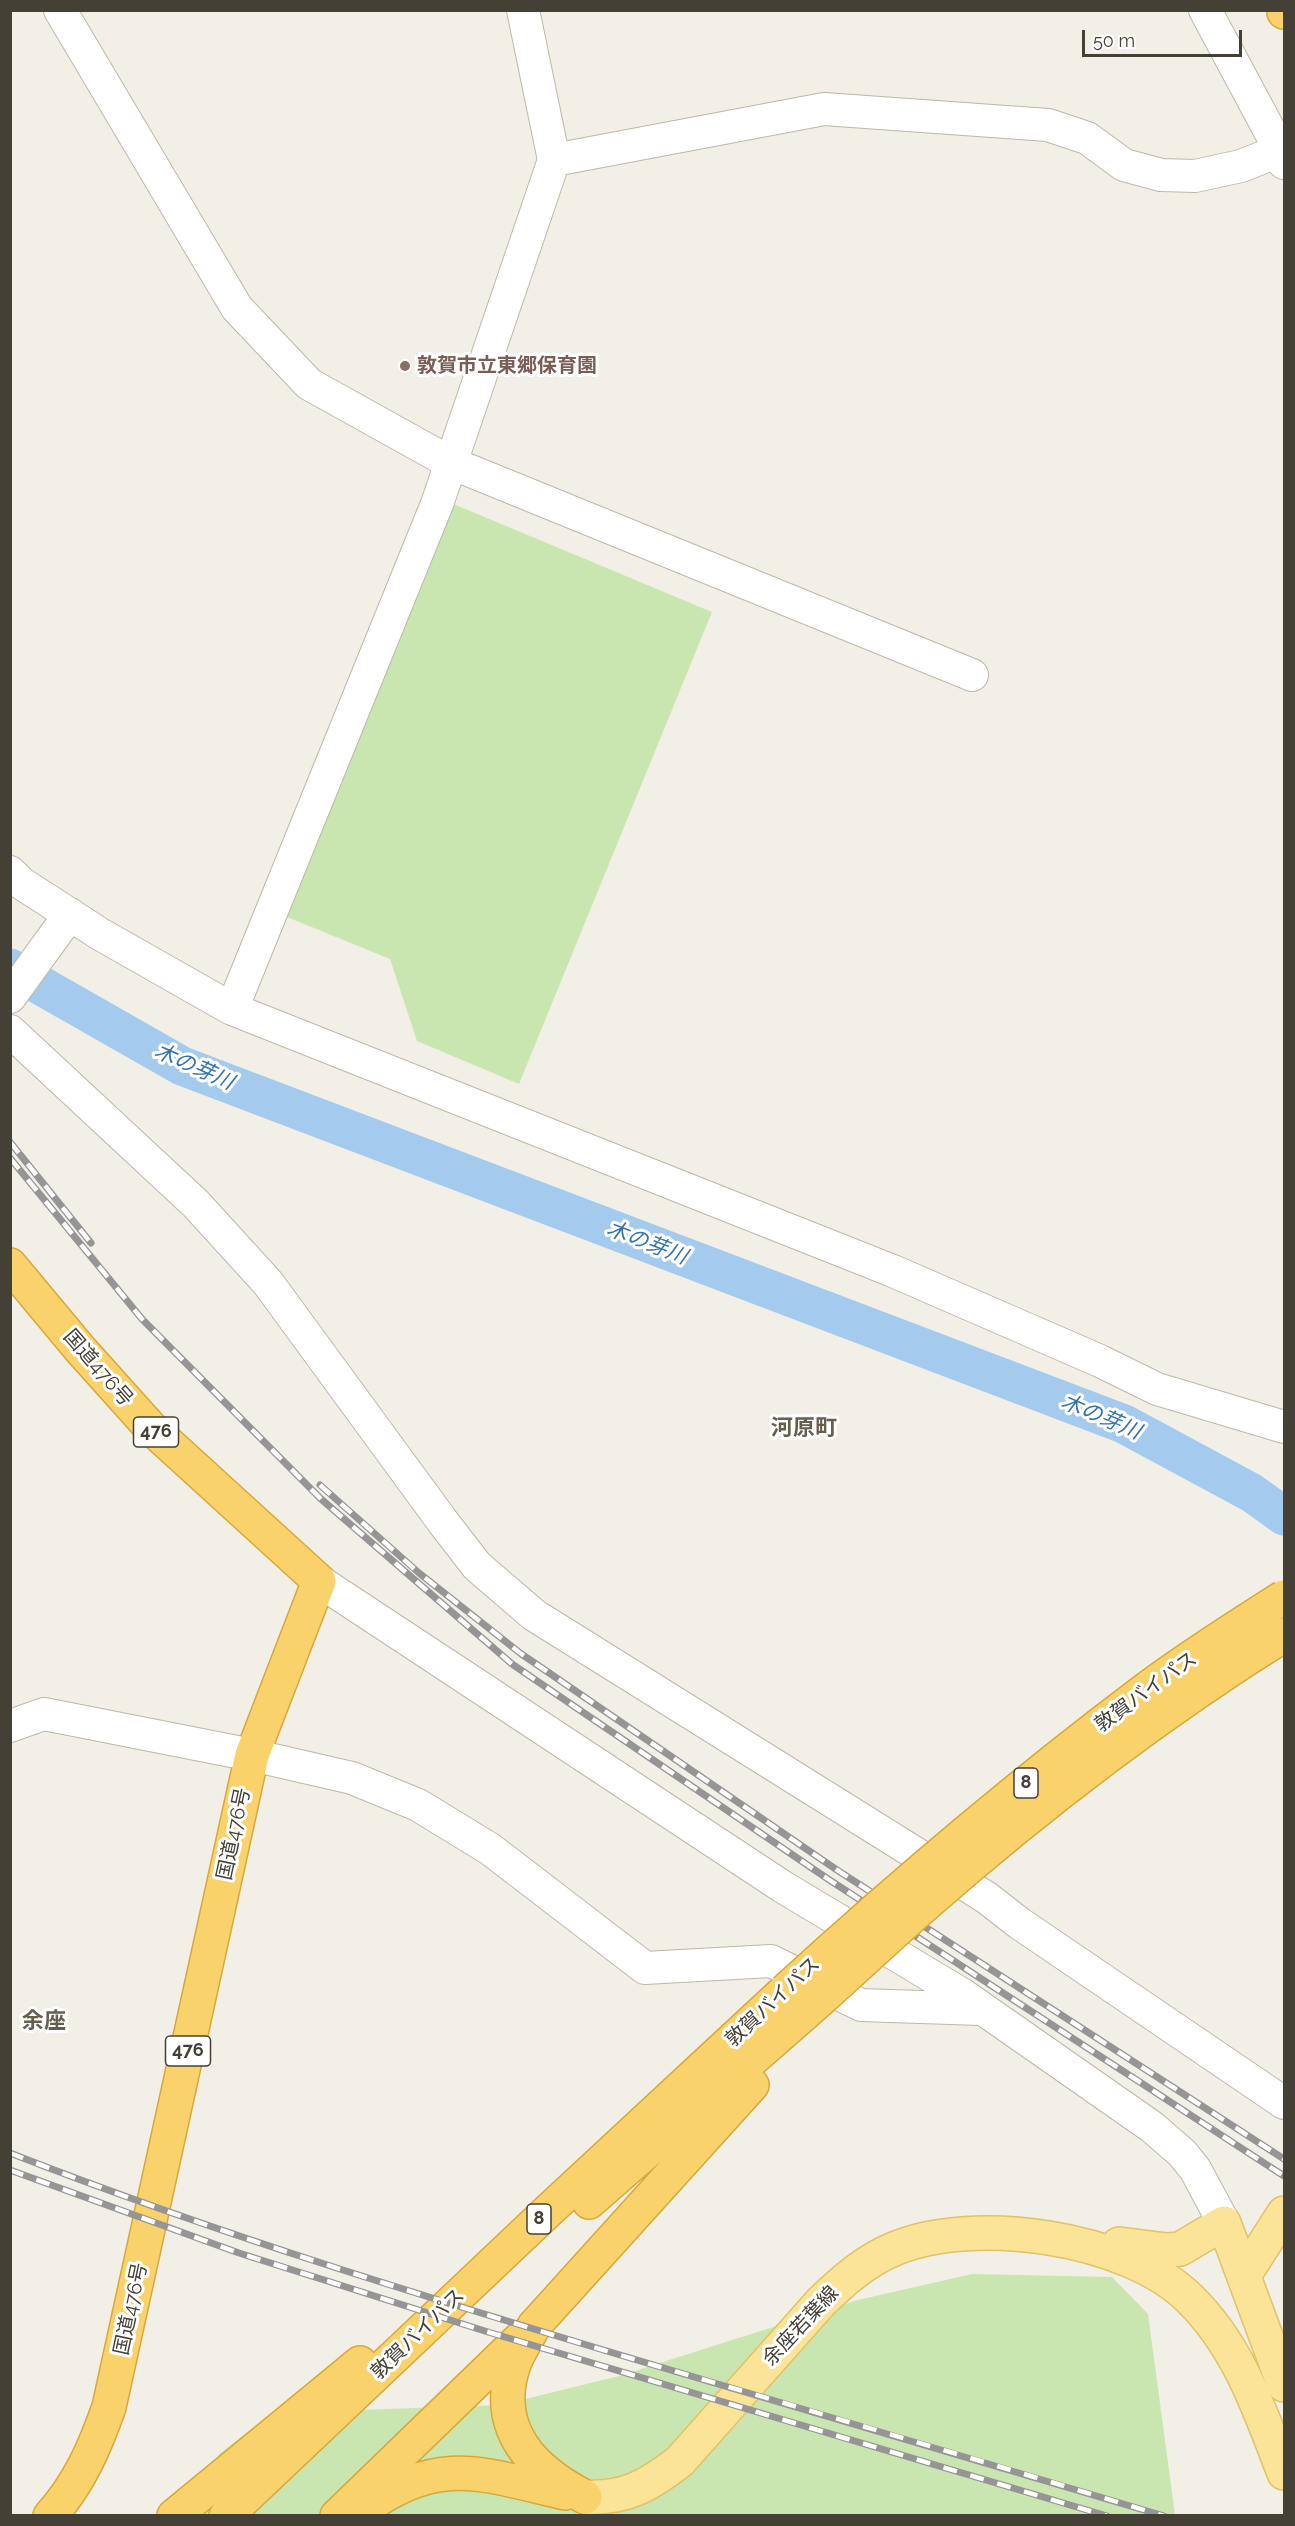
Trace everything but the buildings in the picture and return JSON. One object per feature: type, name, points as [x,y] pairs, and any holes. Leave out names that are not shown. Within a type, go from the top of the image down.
[{"type":"highway","name":"国道476号","points":[[10,1265],[80,1349],[150,1427],[319,1581],[252,1755],[109,2407],[97,2442],[81,2475],[50,2516]]},
{"type":"highway","points":[[1146,1689],[1226,1627],[1284,1586]]},
{"type":"highway","name":"敦賀バイパス","points":[[297,2450],[644,2155],[800,2008],[904,1884],[1146,1689],[1284,1598]]},
{"type":"highway","name":"敦賀バイパス","points":[[225,2516],[547,2212],[800,2008],[858,1966],[960,1875],[1082,1777],[1161,1718],[1284,1635]]},
{"type":"highway","points":[[337,2516],[534,2326],[800,2008]]},
{"type":"highway","points":[[174,2516],[547,2212]]},
{"type":"highway","points":[[534,2326],[521,2348],[509,2385],[512,2424],[521,2445],[536,2465],[557,2482],[585,2497]]},
{"type":"highway","points":[[356,2516],[405,2483],[429,2475],[458,2472],[493,2476],[585,2497]]},
{"type":"main road","points":[[1245,2274],[1284,2213]]},
{"type":"main road","name":"余座若葉線","points":[[585,2497],[608,2498],[630,2492],[656,2479],[680,2461],[821,2302],[846,2278],[869,2262],[894,2249],[948,2234],[996,2232],[1175,2250],[1193,2243],[1224,2223]]},
{"type":"main road","points":[[1224,2223],[1245,2274],[1284,2385]]},
{"type":"main road","name":"余座若葉線","points":[[1057,2239],[1105,2253],[1152,2271],[1172,2283],[1190,2299],[1236,2357],[1284,2473]]},
{"type":"street","points":[[60,10],[237,308],[309,384],[451,463],[972,675]]},
{"type":"street","points":[[232,1009],[437,504],[554,160],[523,10]]},
{"type":"street","points":[[554,160],[824,109],[1048,125],[1087,138],[1124,165],[1161,175],[1195,176],[1283,154],[1206,10]]},
{"type":"street","points":[[10,872],[62,924],[100,934],[232,1009],[893,1271],[1100,1361],[1157,1389],[1284,1427]]},
{"type":"street","points":[[10,996],[62,924]]},
{"type":"street","points":[[10,1031],[196,1204],[268,1283],[442,1522],[477,1566],[534,1615],[987,1898],[1019,1923],[1284,2103]]},
{"type":"street","points":[[319,1581],[783,1887],[963,1995],[1167,2139],[1196,2169],[1224,2223]]},
{"type":"street","points":[[10,1726],[44,1714],[252,1755],[352,1778],[418,1805],[490,1849],[645,1968],[771,1961],[861,2005],[981,2009]]},
{"type":"green space","points":[[451,503],[712,612],[519,1084],[417,1041],[390,959],[282,915]]},
{"type":"green space","points":[[972,2274],[1112,2277],[1148,2314],[1175,2515],[191,2516],[219,2454],[262,2421],[330,2411],[501,2405],[619,2376],[858,2300]]},
{"type":"waterway","name":"木の芽川","points":[[10,968],[182,1066],[1124,1424],[1252,1493],[1284,1516]]},
{"type":"railway","points":[[10,1142],[91,1243]]},
{"type":"railway","points":[[10,1158],[142,1319],[321,1499],[512,1664],[828,1879],[1284,2176]]},
{"type":"railway","points":[[320,1485],[419,1573],[520,1653],[837,1870],[1284,2159]]},
{"type":"railway","points":[[10,2153],[250,2240],[412,2292],[1164,2516]]},
{"type":"railway","points":[[10,2170],[239,2253],[488,2332],[1107,2516]]},
{"type":"place","name":"敦賀市立東郷保育園","points":[[405,366]]},
{"type":"district","name":"河原町","points":[[804,1428]]},
{"type":"district","name":"余座","points":[[44,2021]]}]
